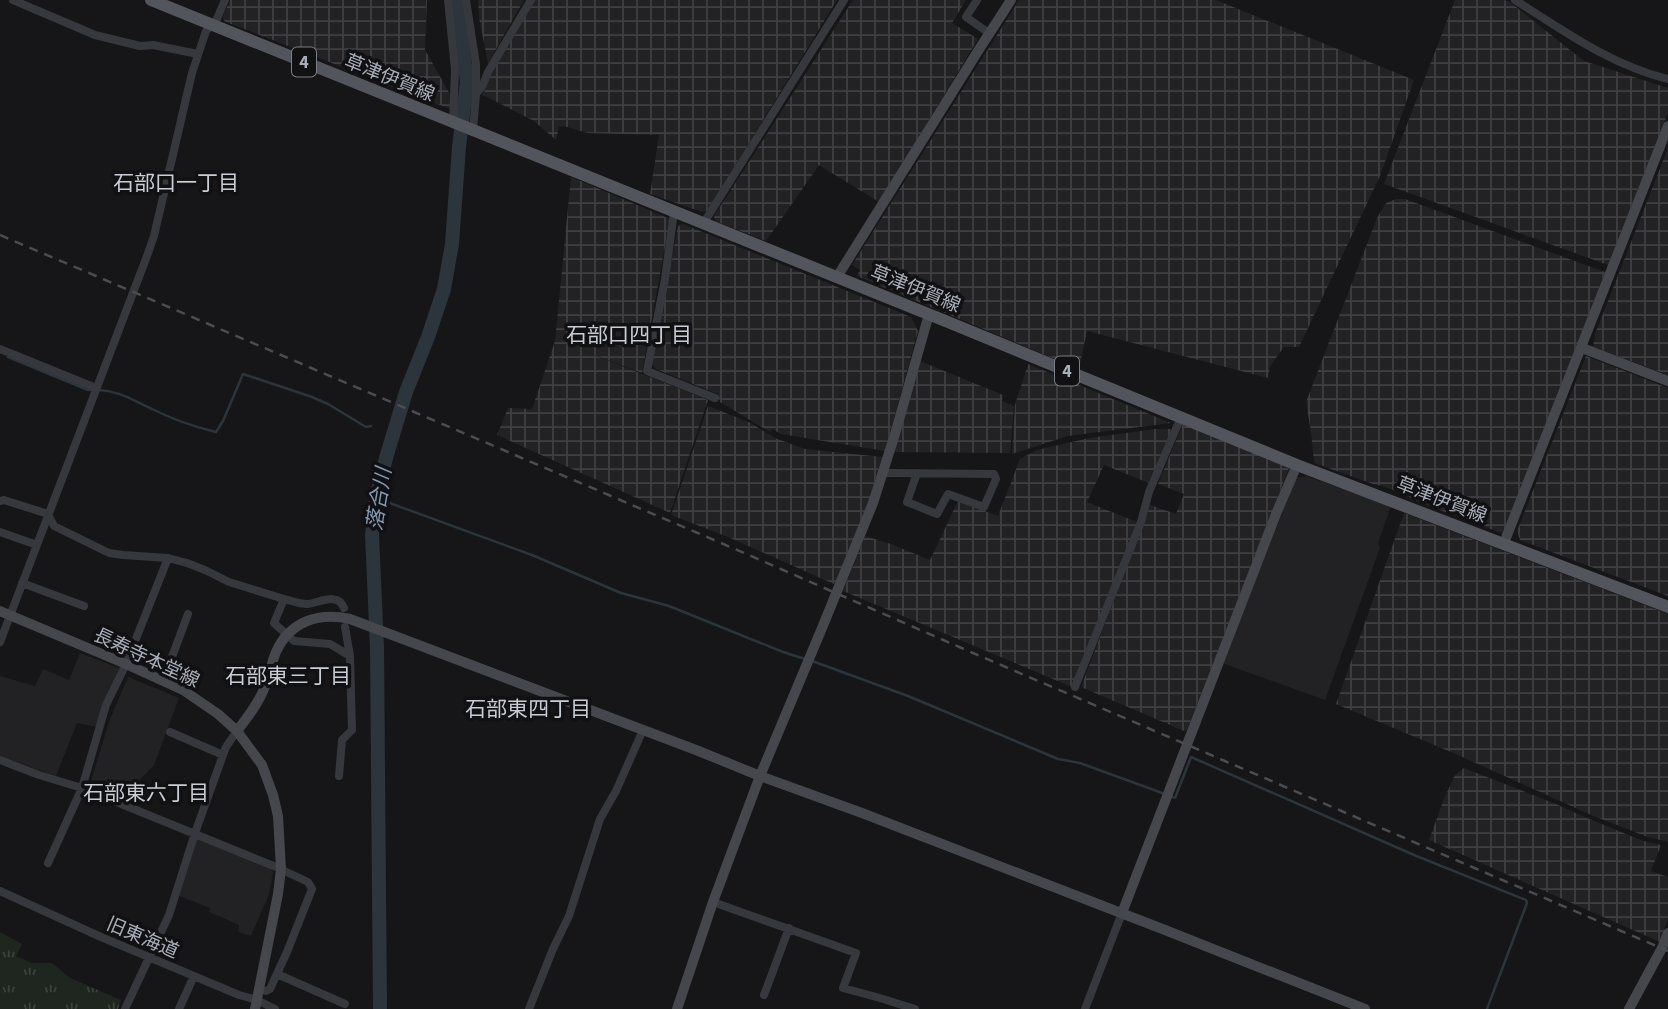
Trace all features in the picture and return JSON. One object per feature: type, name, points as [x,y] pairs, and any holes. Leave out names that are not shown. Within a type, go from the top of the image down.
[{"type":"main road","name":"草津伊賀線","points":[[151,0],[1297,465],[1668,607]]},
{"type":"street","points":[[13,0],[95,36],[140,46],[153,44],[198,54]]},
{"type":"street","points":[[0,642],[5,614],[22,583],[154,236],[192,73],[206,31],[219,16],[225,0]]},
{"type":"street","points":[[447,0],[463,127]]},
{"type":"street","points":[[466,0],[475,64],[476,94]]},
{"type":"street","points":[[463,127],[476,94],[531,0]]},
{"type":"street","points":[[704,224],[844,0]]},
{"type":"street","points":[[977,0],[966,17],[989,33]]},
{"type":"street","points":[[836,277],[1011,0]]},
{"type":"street","points":[[1515,0],[1594,50],[1668,79]]},
{"type":"street","points":[[1504,543],[1668,126]]},
{"type":"street","points":[[674,212],[665,279],[647,371],[715,398]]},
{"type":"street","points":[[677,1009],[760,776],[873,503],[929,314]]},
{"type":"street","points":[[1582,348],[1668,381]]},
{"type":"street","points":[[0,349],[96,388]]},
{"type":"street","points":[[1076,687],[1142,522],[1149,492],[1181,417]]},
{"type":"street","points":[[1085,1009],[1297,465]]},
{"type":"street","points":[[882,473],[917,473],[994,474],[996,479],[984,507],[948,494],[937,514],[907,502],[917,473]]},
{"type":"street","points":[[0,501],[48,514],[54,526],[109,553],[168,558],[205,570],[229,582],[284,599],[305,604],[337,599],[343,603],[344,608]]},
{"type":"street","points":[[0,532],[37,544]]},
{"type":"street","points":[[48,863],[82,788],[106,705],[126,664],[168,558]]},
{"type":"street","points":[[22,583],[85,606]]},
{"type":"street","points":[[284,599],[274,623],[293,641],[330,644],[350,656]]},
{"type":"street","name":"長寿寺本堂線","points":[[5,614],[183,690],[237,731],[262,765],[278,817],[281,869],[257,1000]]},
{"type":"street","points":[[163,681],[188,614]]},
{"type":"street","points":[[125,1009],[169,915],[226,747],[260,698],[276,652],[287,635],[309,620],[327,616],[337,616],[382,631],[862,813],[1358,1008]]},
{"type":"street","points":[[339,776],[342,740],[352,730],[350,656],[345,628]]},
{"type":"street","points":[[529,1009],[569,916],[600,819],[616,791],[643,730]]},
{"type":"street","points":[[170,732],[223,755]]},
{"type":"street","points":[[0,760],[82,788],[308,882],[312,889],[277,974],[270,989],[257,1000]]},
{"type":"street","name":"旧東海道","points":[[0,891],[101,937],[275,1009]]},
{"type":"street","points":[[713,902],[856,953],[844,988],[915,1009]]},
{"type":"street","points":[[764,995],[789,928]]},
{"type":"street","points":[[1629,1009],[1667,938]]},
{"type":"street","points":[[277,974],[345,1004]]},
{"type":"street","points":[[179,1009],[194,976]]},
{"type":"shaded area","points":[[230,0],[427,0],[425,50],[451,96],[450,109],[224,21]]},
{"type":"shaded area","points":[[478,0],[524,0],[488,63],[479,18]]},
{"type":"shaded area","points":[[535,0],[837,0],[707,211],[702,212],[650,194],[659,135],[587,133],[564,126],[559,127],[556,140],[534,121],[483,95],[491,74]]},
{"type":"shaded area","points":[[853,0],[966,0],[952,23],[978,39],[879,202],[819,165],[766,241],[715,221],[714,216]]},
{"type":"shaded area","points":[[1019,0],[1216,0],[1414,80],[1380,176],[1299,347],[1284,347],[1270,366],[1268,378],[1087,331],[1079,369],[857,276],[860,270],[852,265]]},
{"type":"shaded area","points":[[1455,0],[1510,2],[1584,61],[1668,88],[1668,113],[1608,265],[1384,184]]},
{"type":"shaded area","points":[[1668,148],[1668,375],[1593,347],[1595,334]]},
{"type":"shaded area","points":[[571,177],[670,219],[642,373],[566,344],[708,400],[670,513],[497,435],[508,408],[532,409],[555,341]]},
{"type":"shaded area","points":[[1405,199],[1605,272],[1504,534],[1413,500],[1407,495],[1314,463],[1306,402],[1377,218],[1386,203]]},
{"type":"shaded area","points":[[683,224],[911,317],[918,331],[885,451],[781,434],[772,429],[770,432],[720,402],[718,394],[656,369],[652,364],[678,226]]},
{"type":"shaded area","points":[[1586,356],[1668,388],[1668,596],[1520,540],[1517,531]]},
{"type":"shaded area","points":[[920,361],[1003,395],[1002,401],[1014,406],[1010,453],[892,452]]},
{"type":"shaded area","points":[[1028,364],[1171,423],[1068,436],[1012,454],[1015,405]]},
{"type":"shaded area","points":[[708,406],[751,423],[775,438],[805,449],[882,457],[866,510],[836,585],[671,515]]},
{"type":"shaded area","points":[[1183,424],[1289,468],[1187,730],[1184,731],[1081,687],[1150,505],[1176,514],[1184,494],[1158,484]]},
{"type":"shaded area","points":[[1174,429],[1149,483],[1104,465],[1087,502],[1139,523],[1072,687],[843,591],[865,536],[930,560],[958,501],[998,516],[1020,459],[1037,450],[1089,438]]},
{"type":"shaded area","points":[[1306,476],[1391,506],[1378,543],[1380,548],[1325,700],[1222,663],[1296,478]]},
{"type":"shaded area","points":[[1404,513],[1668,614],[1668,842],[1591,815],[1336,704]]},
{"type":"shaded area","points":[[80,653],[119,668],[97,727],[77,723],[56,776],[0,756],[0,676],[35,686],[43,669],[69,680]]},
{"type":"shaded area","points":[[128,677],[179,698],[154,765],[121,799],[90,784],[110,719]]},
{"type":"shaded area","points":[[1464,768],[1643,841],[1661,845],[1651,871],[1668,877],[1668,918],[1660,942],[1429,840],[1455,775]]},
{"type":"shaded area","points":[[197,837],[269,867],[273,872],[269,894],[251,936],[238,932],[239,925],[209,912],[210,908],[177,895]]},
{"type":"green space","points":[[0,932],[22,944],[16,956],[32,963],[52,963],[70,978],[121,1000],[118,1009],[0,1009]]},
{"type":"waterway","name":"落合川","points":[[380,1009],[377,647],[372,535],[376,498],[386,458],[406,392],[444,289],[452,244],[467,82],[457,0]]},
{"type":"waterway","points":[[8,357],[93,390]]},
{"type":"waterway","points":[[99,390],[120,394],[176,419],[216,432],[243,374],[312,397],[366,427],[371,426]]},
{"type":"waterway","points":[[376,498],[532,555],[621,593],[669,606],[805,659]]},
{"type":"waterway","points":[[812,661],[908,696],[1058,759],[1080,763],[1165,794]]},
{"type":"waterway","points":[[1171,796],[1175,798],[1191,757],[1414,855],[1526,900],[1487,1009]]},
{"type":"railway","points":[[0,235],[1668,951]]},
{"type":"district","name":"石部口一丁目","points":[[176,183]]},
{"type":"district","name":"石部口四丁目","points":[[629,335]]},
{"type":"district","name":"石部東三丁目","points":[[288,676]]},
{"type":"district","name":"石部東四丁目","points":[[528,709]]},
{"type":"district","name":"石部東六丁目","points":[[146,793]]}]
